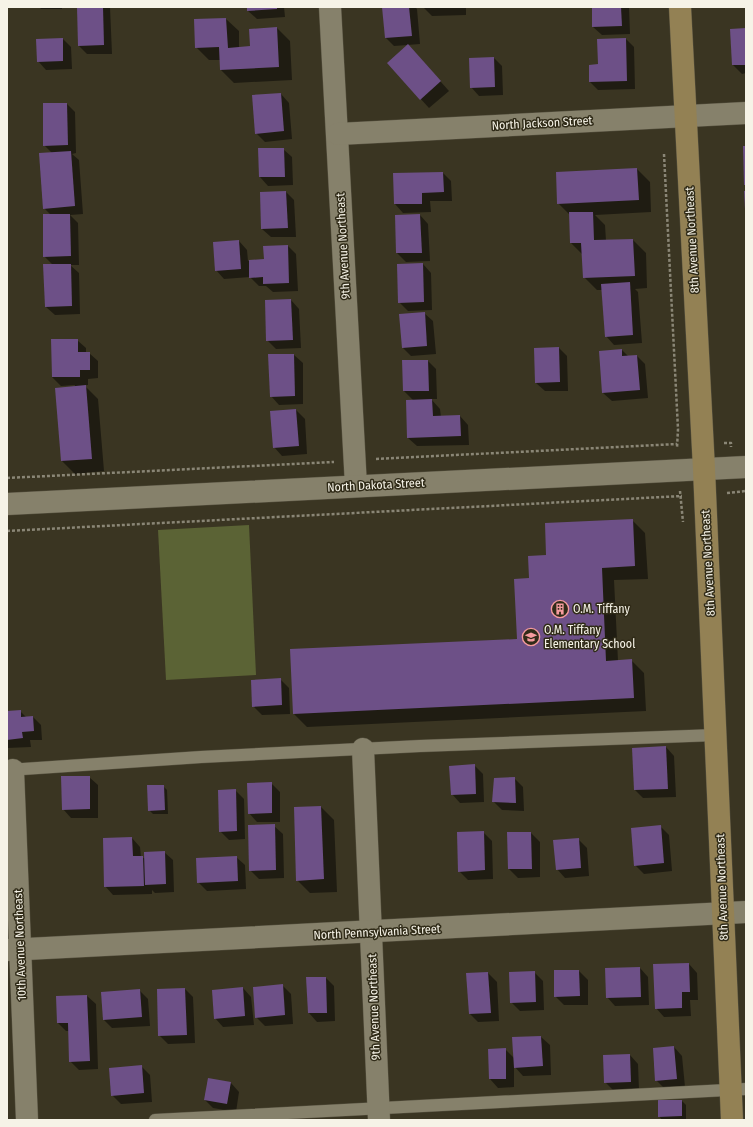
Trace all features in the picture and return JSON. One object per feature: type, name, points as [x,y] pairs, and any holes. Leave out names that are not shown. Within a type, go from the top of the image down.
[{"type":"main road","name":"8th Avenue Northeast","points":[[680,7],[704,469],[723,913],[738,1090],[732,1120]]},
{"type":"street","name":"9th Avenue Northeast","points":[[330,7],[356,486]]},
{"type":"street","name":"North Jackson Street","points":[[338,134],[746,113]]},
{"type":"street","name":"North Dakota Street","points":[[7,504],[746,467]]},
{"type":"street","name":"9th Avenue Northeast","points":[[363,749],[379,1115]]},
{"type":"street","name":"10th Avenue Northeast","points":[[10,770],[14,950],[28,1120]]},
{"type":"street","name":"North Pennsylvania Street","points":[[14,950],[371,933],[746,912]]},
{"type":"lane","points":[[10,770],[201,757],[716,735]]},
{"type":"lane","points":[[155,1120],[379,1115],[738,1090]]},
{"type":"path","points":[[7,531],[680,496]]},
{"type":"green space","points":[[249,525],[256,675],[166,680],[158,530]]},
{"type":"building","points":[[77,7],[103,7],[104,45],[78,46]]},
{"type":"building","points":[[247,7],[277,7],[277,9],[247,11]]},
{"type":"building","points":[[382,7],[409,7],[412,36],[385,38]]},
{"type":"building","points":[[592,7],[621,7],[622,26],[592,27]]},
{"type":"building","points":[[226,18],[228,48],[250,46],[249,29],[277,27],[279,67],[220,70],[219,47],[195,48],[194,19]]},
{"type":"building","points":[[746,28],[746,65],[732,65],[730,29]]},
{"type":"building","points":[[63,38],[63,61],[37,62],[36,39]]},
{"type":"building","points":[[626,38],[627,81],[589,82],[589,65],[598,64],[597,39]]},
{"type":"building","points":[[408,44],[441,81],[420,100],[387,63]]},
{"type":"building","points":[[494,57],[495,87],[470,88],[469,58]]},
{"type":"building","points":[[281,93],[284,131],[255,134],[252,95]]},
{"type":"building","points":[[43,103],[67,103],[68,145],[43,146]]},
{"type":"building","points":[[743,146],[746,146],[746,185],[744,185]]},
{"type":"building","points":[[258,148],[284,148],[285,177],[259,177]]},
{"type":"building","points":[[71,151],[75,206],[43,209],[39,153]]},
{"type":"building","points":[[637,168],[639,200],[557,204],[556,172]]},
{"type":"building","points":[[443,172],[444,192],[422,193],[422,204],[394,204],[393,173]]},
{"type":"building","points":[[286,191],[288,228],[261,229],[260,192]]},
{"type":"building","points":[[744,191],[746,191],[746,209],[745,209]]},
{"type":"building","points":[[569,212],[593,212],[594,240],[633,239],[635,276],[583,278],[581,243],[570,243]]},
{"type":"building","points":[[43,214],[70,214],[71,256],[43,257]]},
{"type":"building","points":[[420,214],[422,253],[396,253],[395,215]]},
{"type":"building","points":[[239,240],[241,269],[215,271],[213,242]]},
{"type":"building","points":[[288,245],[289,283],[263,284],[263,277],[249,278],[249,260],[264,259],[263,246]]},
{"type":"building","points":[[423,263],[424,302],[398,303],[397,264]]},
{"type":"building","points":[[43,264],[71,264],[72,306],[45,307]]},
{"type":"building","points":[[630,282],[633,335],[605,337],[601,284]]},
{"type":"building","points":[[291,299],[293,340],[266,341],[265,300]]},
{"type":"building","points":[[425,312],[427,346],[402,348],[399,314]]},
{"type":"building","points":[[51,339],[78,339],[78,352],[90,352],[90,370],[80,370],[80,377],[52,377]]},
{"type":"building","points":[[559,347],[560,382],[535,383],[534,348]]},
{"type":"building","points":[[622,349],[622,356],[637,355],[640,390],[602,393],[599,351]]},
{"type":"building","points":[[268,354],[294,354],[295,396],[270,397]]},
{"type":"building","points":[[402,360],[428,360],[429,391],[403,391]]},
{"type":"building","points":[[86,385],[92,459],[61,461],[55,388]]},
{"type":"building","points":[[432,399],[433,416],[460,415],[461,436],[407,438],[406,400]]},
{"type":"building","points":[[296,409],[299,446],[273,448],[270,411]]},
{"type":"building","name":"O.M. Tiffany","points":[[633,519],[635,566],[602,568],[606,661],[632,659],[634,698],[293,714],[290,649],[517,639],[514,579],[529,578],[528,556],[546,555],[545,523]]},
{"type":"building","points":[[281,678],[282,705],[252,707],[251,680]]},
{"type":"building","points":[[21,710],[21,717],[33,716],[34,731],[22,732],[23,738],[7,740],[7,711]]},
{"type":"building","points":[[666,746],[668,789],[634,790],[632,748]]},
{"type":"building","points":[[475,764],[476,794],[451,795],[449,766]]},
{"type":"building","points":[[61,776],[90,776],[90,809],[62,810]]},
{"type":"building","points":[[515,777],[516,803],[492,802],[494,778]]},
{"type":"building","points":[[272,782],[272,813],[248,814],[247,783]]},
{"type":"building","points":[[147,785],[164,785],[165,810],[148,811]]},
{"type":"building","points":[[236,789],[237,831],[219,832],[218,790]]},
{"type":"building","points":[[321,806],[324,879],[296,881],[294,807]]},
{"type":"building","points":[[275,824],[276,870],[249,871],[248,825]]},
{"type":"building","points":[[661,825],[664,863],[634,866],[631,828]]},
{"type":"building","points":[[484,831],[485,870],[458,872],[457,832]]},
{"type":"building","points":[[507,832],[531,832],[532,869],[508,869]]},
{"type":"building","points":[[132,837],[133,856],[143,856],[144,886],[104,887],[103,838]]},
{"type":"building","points":[[579,838],[581,868],[556,870],[553,840]]},
{"type":"building","points":[[165,851],[166,884],[145,885],[144,852]]},
{"type":"building","points":[[237,856],[238,881],[197,883],[196,858]]},
{"type":"building","points":[[689,963],[690,992],[682,992],[682,1008],[655,1009],[653,964]]},
{"type":"building","points":[[640,967],[641,997],[606,998],[605,968]]},
{"type":"building","points":[[554,970],[579,970],[580,996],[554,997]]},
{"type":"building","points":[[535,971],[536,1002],[510,1003],[509,972]]},
{"type":"building","points":[[488,972],[491,1013],[469,1014],[466,973]]},
{"type":"building","points":[[306,977],[326,977],[327,1013],[308,1013]]},
{"type":"building","points":[[283,984],[285,1015],[255,1018],[253,987]]},
{"type":"building","points":[[243,987],[245,1016],[214,1019],[212,990]]},
{"type":"building","points":[[185,988],[187,1035],[158,1036],[157,989]]},
{"type":"building","points":[[140,989],[142,1017],[103,1020],[101,992]]},
{"type":"building","points":[[87,995],[90,1061],[69,1062],[68,1023],[57,1023],[56,996]]},
{"type":"building","points":[[541,1036],[543,1066],[514,1068],[512,1037]]},
{"type":"building","points":[[674,1046],[677,1079],[655,1081],[653,1048]]},
{"type":"building","points":[[506,1048],[506,1079],[489,1079],[488,1049]]},
{"type":"building","points":[[630,1054],[631,1082],[604,1083],[603,1055]]},
{"type":"building","points":[[142,1065],[144,1093],[111,1096],[109,1068]]},
{"type":"building","points":[[208,1078],[231,1082],[227,1104],[204,1100]]},
{"type":"building","points":[[658,1100],[682,1100],[682,1116],[658,1117]]},
{"type":"place","name":"O.M. Tiffany","points":[[560,609]]},
{"type":"place","name":"O.M. Tiffany Elementary School","points":[[531,637]]}]
